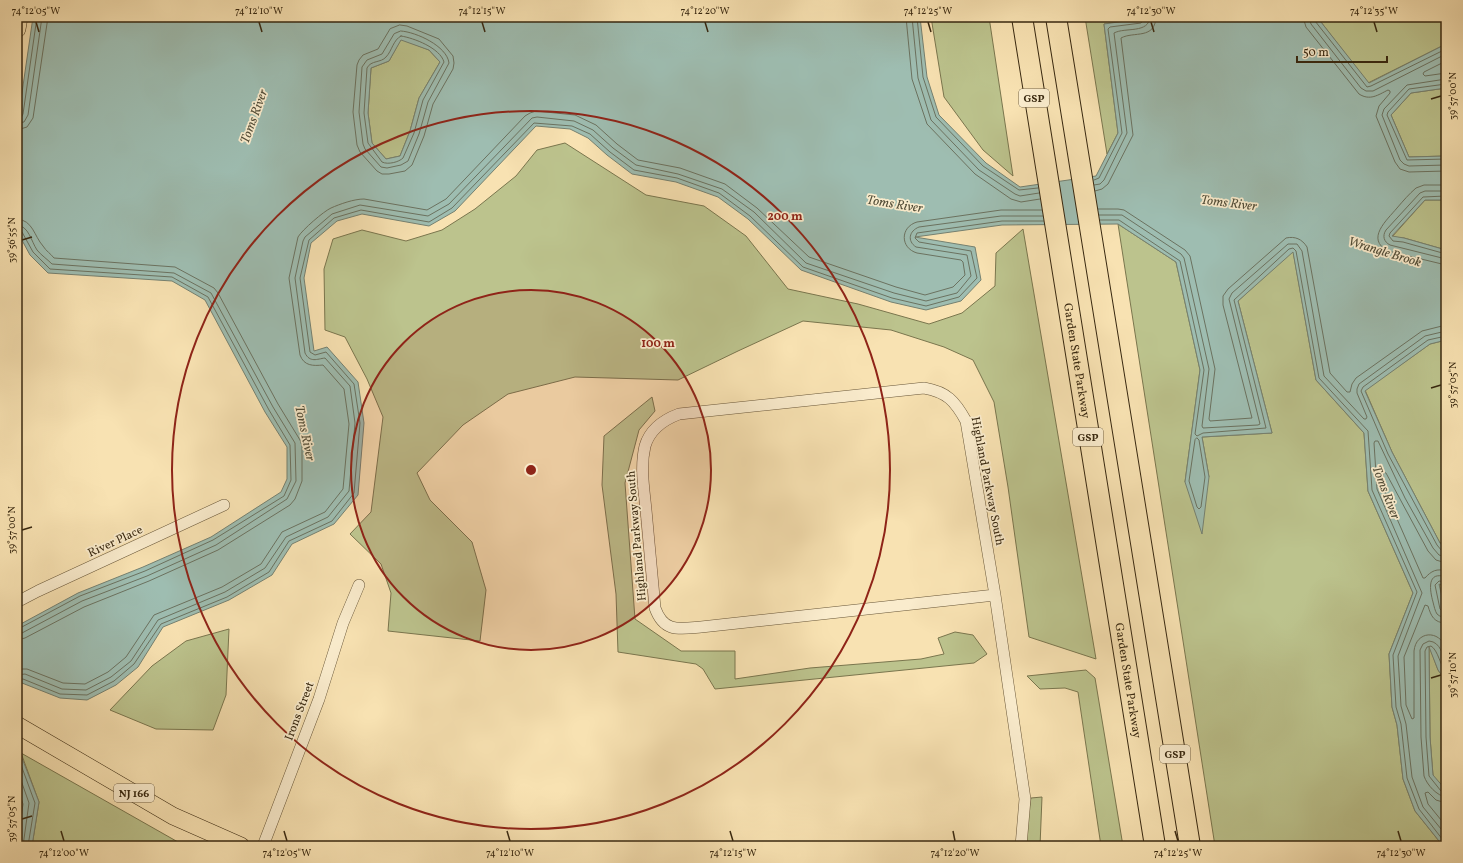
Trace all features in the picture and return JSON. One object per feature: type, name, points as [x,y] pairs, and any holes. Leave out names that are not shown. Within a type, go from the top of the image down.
[{"type":"highway","name":"Garden State Parkway","points":[[1022,17],[1155,846]]},
{"type":"highway","name":"GSP","points":[[1056,17],[1190,846]]},
{"type":"main road","points":[[17,29],[19,17]]},
{"type":"main road","name":"NJ 166","points":[[24,729],[173,816],[241,846]]},
{"type":"street","name":"Highland Parkway South","points":[[995,595],[701,627],[677,629],[670,628],[658,616],[655,608],[643,472],[645,446],[653,430],[659,424],[668,418],[679,414],[924,388],[943,393],[953,401],[966,421],[995,595],[1025,799],[1021,846]]},
{"type":"street","name":"River Place","points":[[17,602],[224,505]]},
{"type":"street","name":"Irons Street","points":[[263,846],[344,623],[360,585]]},
{"type":"green space","points":[[931,17],[989,17],[1013,176],[983,150],[944,97]]},
{"type":"green space","points":[[1085,17],[1154,17],[1104,24],[1118,133],[1107,154]]},
{"type":"green space","points":[[1317,17],[1446,17],[1446,44],[1368,83]]},
{"type":"green space","points":[[401,39],[429,50],[440,62],[419,98],[410,131],[400,156],[386,159],[372,143],[368,113],[371,68],[389,61]]},
{"type":"green space","points":[[1446,88],[1446,156],[1409,157],[1391,115],[1411,93]]},
{"type":"green space","points":[[565,143],[646,195],[704,206],[746,236],[788,289],[858,304],[929,324],[962,313],[995,286],[996,253],[1023,229],[1096,659],[1029,637],[1008,487],[994,402],[973,360],[944,347],[891,330],[803,321],[678,380],[575,377],[508,394],[463,425],[417,473],[430,500],[472,542],[486,590],[480,641],[388,631],[391,593],[381,564],[350,534],[371,512],[383,417],[367,379],[345,337],[325,330],[324,269],[333,239],[362,230],[406,241],[442,230],[475,209],[516,176],[537,150]]},
{"type":"green space","points":[[1425,200],[1446,200],[1446,250],[1404,238],[1392,237]]},
{"type":"green space","points":[[1118,224],[1176,262],[1200,370],[1185,482],[1209,477],[1202,437],[1272,433],[1238,301],[1293,251],[1316,380],[1364,433],[1368,491],[1413,593],[1389,654],[1392,707],[1397,725],[1403,779],[1415,811],[1443,846],[1215,846]]},
{"type":"green space","points":[[1446,340],[1446,541],[1440,543],[1392,452],[1365,390],[1430,344]]},
{"type":"green space","points":[[652,397],[655,411],[639,430],[625,483],[635,619],[681,651],[735,651],[735,679],[810,668],[921,659],[944,654],[938,638],[955,632],[973,635],[987,654],[974,663],[715,689],[703,669],[696,664],[618,652],[616,594],[602,485],[604,436]]},
{"type":"green space","points":[[1439,584],[1446,587],[1446,615]]},
{"type":"green space","points":[[229,629],[226,695],[213,730],[156,729],[110,710],[152,666],[186,641]]},
{"type":"green space","points":[[1429,645],[1438,670],[1446,681],[1446,790],[1433,776],[1430,737]]},
{"type":"green space","points":[[1086,670],[1095,678],[1123,846],[1101,846],[1078,692],[1065,688],[1040,689],[1027,676]]},
{"type":"green space","points":[[21,753],[185,846],[32,846],[39,802]]},
{"type":"green space","points":[[1042,797],[1040,846],[1022,846],[1031,798]]},
{"type":"water","points":[[33,17],[920,17],[927,77],[939,115],[986,163],[1020,187],[1096,176],[1118,133],[1104,24],[1154,17],[1317,17],[1369,83],[1446,44],[1446,88],[1411,93],[1391,115],[1409,157],[1446,156],[1446,200],[1425,200],[1392,236],[1446,250],[1446,340],[1430,344],[1365,391],[1392,452],[1440,543],[1446,550],[1446,587],[1439,584],[1446,615],[1446,681],[1438,670],[1429,647],[1430,737],[1433,775],[1446,790],[1446,846],[1443,846],[1415,811],[1403,779],[1397,725],[1392,707],[1389,654],[1413,593],[1368,491],[1364,433],[1316,380],[1293,252],[1238,301],[1272,433],[1202,437],[1209,477],[1202,534],[1185,482],[1200,370],[1176,262],[1118,224],[1002,225],[915,237],[975,247],[981,280],[961,301],[926,310],[891,302],[801,270],[748,219],[718,197],[676,182],[632,174],[588,138],[570,129],[536,126],[455,211],[429,226],[362,214],[337,221],[311,243],[304,278],[314,351],[327,347],[358,382],[364,423],[358,495],[334,524],[292,544],[272,575],[229,600],[163,627],[138,667],[116,685],[87,700],[60,698],[22,683],[17,689],[17,626],[78,593],[143,567],[211,537],[281,492],[287,479],[287,447],[265,412],[205,300],[172,281],[48,273],[30,255],[17,231],[17,127]],"holes":[[[401,40],[429,50],[440,62],[419,98],[410,131],[400,156],[386,159],[372,143],[368,113],[371,68],[389,61]]]},
{"type":"water","points":[[17,745],[39,802],[32,846],[17,846]]},
{"type":"water label","name":"Toms River","points":[[253,116]]},
{"type":"water label","name":"Toms River","points":[[1229,202]]},
{"type":"water label","name":"Toms River","points":[[895,203]]},
{"type":"water label","name":"Wrangle Brook","points":[[1385,251]]},
{"type":"water label","name":"Toms River","points":[[306,433]]},
{"type":"water label","name":"Toms River","points":[[1387,492]]}]
